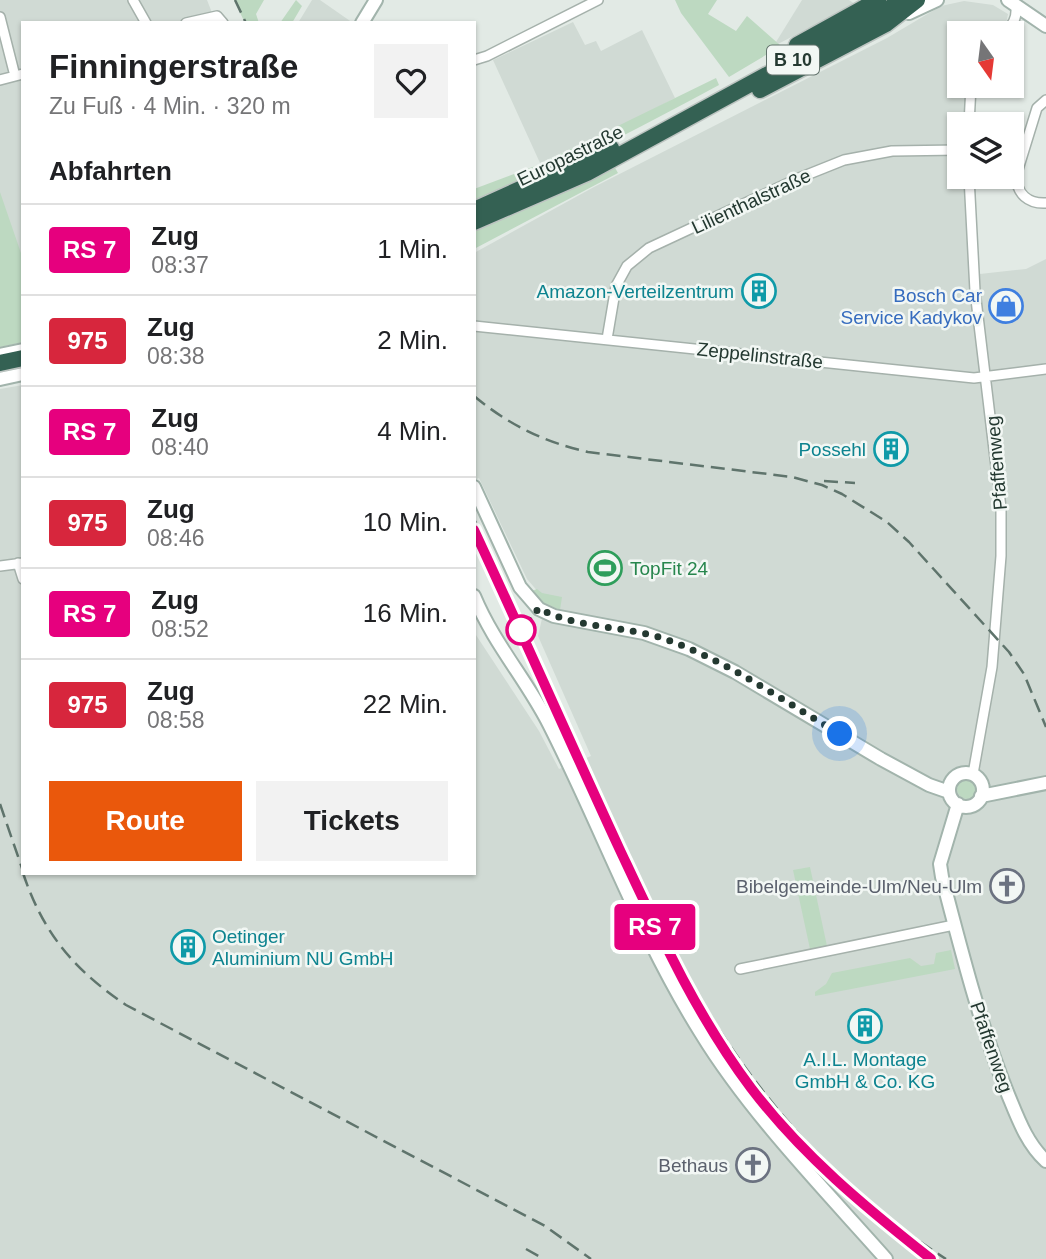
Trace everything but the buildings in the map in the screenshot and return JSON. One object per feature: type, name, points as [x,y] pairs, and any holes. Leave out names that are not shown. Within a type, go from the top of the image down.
[{"type":"highway","points":[[607,150],[878,0]]},
{"type":"highway","name":"Europastraße","points":[[476,221],[587,173],[904,0]]},
{"type":"highway","points":[[587,173],[651,145],[887,24],[917,0]]},
{"type":"highway","name":"Europastraße","points":[[476,209],[681,120]]},
{"type":"highway","points":[[0,365],[21,359]]},
{"type":"highway","points":[[0,365],[21,364]]},
{"type":"street","points":[[133,0],[145,21]]},
{"type":"street","points":[[364,21],[376,0]]},
{"type":"street","points":[[476,59],[598,0]]},
{"type":"street","points":[[887,24],[937,0]]},
{"type":"street","points":[[1015,2],[1046,16]]},
{"type":"street","points":[[1015,2],[1046,26]]},
{"type":"street","points":[[1014,21],[1015,2]]},
{"type":"street","points":[[0,17],[19,75],[0,80]]},
{"type":"street","points":[[1046,100],[1037,108],[1016,176],[1017,187],[1023,195],[1032,202],[1046,204]]},
{"type":"street","name":"Lilienthalstraße","points":[[607,339],[616,286],[627,266],[649,248],[844,160],[892,152],[947,150]]},
{"type":"street","name":"Pfaffenweg","points":[[970,189],[975,291],[1001,508],[1001,556],[989,692],[971,774]]},
{"type":"street","name":"Zeppelinstraße","points":[[476,326],[987,377],[1046,369]]},
{"type":"street","points":[[0,355],[21,350]]},
{"type":"street","points":[[0,379],[21,374]]},
{"type":"street","points":[[476,491],[515,577],[529,599],[539,608],[554,616],[644,633],[689,649],[735,671],[929,785],[950,788]]},
{"type":"street","points":[[0,566],[20,563]]},
{"type":"street","points":[[476,600],[492,634],[548,721],[669,979],[701,1034],[753,1106],[886,1259]]},
{"type":"street","points":[[982,794],[981,782],[971,774],[958,775],[950,788],[952,798],[961,805],[974,804],[982,794],[1046,783]]},
{"type":"street","name":"Pfaffenweg","points":[[961,805],[940,870],[983,1029],[1023,1131],[1046,1161]]},
{"type":"street","points":[[740,969],[954,925]]},
{"type":"shaded area","points":[[0,0],[207,0],[215,21],[21,21],[21,342],[0,347]]},
{"type":"shaded area","points":[[312,0],[320,0],[350,21],[299,21]]},
{"type":"shaded area","points":[[802,0],[849,0],[855,4],[778,44],[776,42]]},
{"type":"shaded area","points":[[964,1],[993,5],[1008,14],[1007,21],[947,21],[947,98],[966,98],[966,112],[947,112],[947,189],[966,189],[971,275],[1026,269],[1046,259],[1046,1259],[0,1259],[0,389],[21,385],[21,875],[476,875],[476,635],[539,731],[559,769],[591,756],[538,636],[546,601],[527,579],[479,478],[476,479],[476,252],[594,187],[887,38],[941,6]]},
{"type":"shaded area","points":[[573,22],[585,45],[596,41],[601,51],[642,30],[675,98],[540,163],[493,60]]},
{"type":"green space","points":[[234,0],[264,0],[256,14],[258,21],[244,21]]},
{"type":"green space","points":[[296,0],[302,6],[293,21],[281,21]]},
{"type":"green space","points":[[675,0],[717,0],[708,14],[736,31],[747,16],[781,46],[729,77],[681,13]]},
{"type":"green space","points":[[716,78],[719,85],[659,117],[567,164],[476,205],[476,188],[538,165]]},
{"type":"green space","points":[[614,166],[618,173],[476,248],[476,228]]},
{"type":"green space","points":[[0,192],[21,253],[21,342],[0,347]]},
{"type":"green space","points":[[537,589],[542,593],[562,597],[560,610],[542,602],[532,591]]},
{"type":"green space","points":[[967,779],[974,782],[977,789],[974,796],[967,799],[960,796],[957,789],[960,782]]},
{"type":"green space","points":[[810,867],[827,946],[810,949],[793,870]]},
{"type":"green space","points":[[951,950],[955,969],[815,996],[815,992],[826,984],[832,973],[910,958],[921,966],[934,964],[936,953]]},
{"type":"railway","points":[[235,0],[245,21]]},
{"type":"railway","points":[[476,398],[514,424],[542,438],[572,448],[792,477],[842,494],[887,522],[909,542],[1009,652],[1024,674],[1046,727]]},
{"type":"railway","points":[[824,481],[855,483]]},
{"type":"railway","points":[[476,523],[654,913],[717,1026],[748,1071],[818,1154],[857,1192],[900,1227],[946,1259]]},
{"type":"railway","points":[[0,804],[21,865]]},
{"type":"railway","points":[[24,875],[40,914],[62,948],[91,978],[126,1005],[545,1226],[591,1259]]},
{"type":"railway","points":[[526,1249],[544,1259]]},
{"type":"train","points":[[476,534],[660,938],[716,1036],[751,1088],[804,1151],[859,1202],[931,1259]]},
{"type":"place","name":"Amazon-Verteilzentrum","points":[[759,291]]},
{"type":"place","name":"Bosch Car Service Kadykov","points":[[1006,306]]},
{"type":"place","name":"Possehl","points":[[891,449]]},
{"type":"place","name":"TopFit 24","points":[[605,568]]},
{"type":"place","name":"Bibelgemeinde-Ulm/Neu-Ulm","points":[[1007,886]]},
{"type":"place","name":"Oetinger Aluminium NU GmbH","points":[[188,947]]},
{"type":"place","name":"A.I.L. Montage GmbH & Co. KG","points":[[865,1026]]},
{"type":"place","name":"Bethaus","points":[[753,1165]]},
{"type":"route","points":[[521,630],[539,608],[554,616],[644,633],[666,640],[735,671],[840,734]]}]
